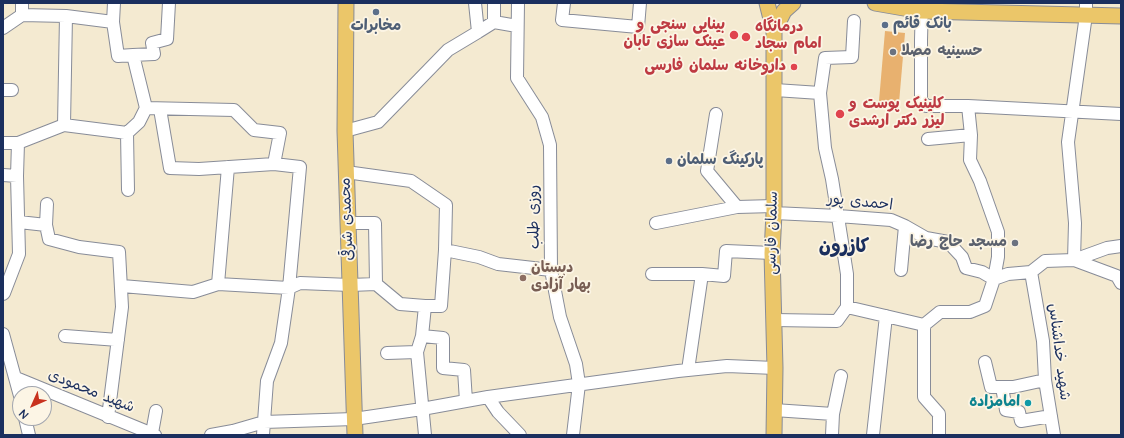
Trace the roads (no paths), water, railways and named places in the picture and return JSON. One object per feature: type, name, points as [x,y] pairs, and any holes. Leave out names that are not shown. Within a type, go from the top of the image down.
[{"type":"main road","name":"محمدی شرقی","points":[[346,3],[345,131],[355,435]]},
{"type":"main road","name":"سلمان فارسی","points":[[767,3],[774,31],[775,90],[774,210],[772,253],[775,368],[774,435]]},
{"type":"main road","name":"سلمان فارسی","points":[[774,31],[784,11],[793,3]]},
{"type":"main road","points":[[875,3],[922,7],[1086,9],[1121,16]]},
{"type":"street","points":[[114,3],[113,22],[118,56],[154,54],[152,43],[166,39],[169,3]]},
{"type":"street","points":[[475,3],[478,32]]},
{"type":"street","points":[[494,3],[494,22]]},
{"type":"street","name":"روزی طلب","points":[[518,3],[517,78],[542,117],[550,145],[552,270],[560,317],[576,364],[579,384],[573,435]]},
{"type":"street","points":[[564,3],[562,20],[638,27],[640,3]]},
{"type":"street","points":[[922,7],[921,100],[926,106],[1072,110],[1121,114]]},
{"type":"street","points":[[3,28],[22,9],[113,22]]},
{"type":"street","points":[[1074,260],[1075,223],[1068,142],[1086,9]]},
{"type":"street","points":[[64,125],[66,16]]},
{"type":"street","points":[[774,320],[837,321],[847,307],[847,274],[832,179],[824,148],[820,93],[825,58],[852,56],[854,21]]},
{"type":"street","points":[[345,131],[378,122],[448,50],[494,22],[517,26]]},
{"type":"street","points":[[3,143],[18,143],[64,125],[126,133],[139,122],[146,108],[133,55]]},
{"type":"street","points":[[775,90],[820,93]]},
{"type":"street","points":[[924,325],[940,312],[970,312],[985,306],[994,279],[998,257],[998,232],[980,181],[970,160],[971,135],[968,106]]},
{"type":"street","points":[[146,108],[234,110],[254,130],[280,133],[274,164]]},
{"type":"street","points":[[160,109],[170,168],[199,169],[274,164],[300,167],[281,343],[268,381],[263,435]]},
{"type":"street","points":[[716,114],[707,171],[737,207]]},
{"type":"street","points":[[126,133],[128,190]]},
{"type":"street","points":[[928,139],[971,135]]},
{"type":"street","points":[[3,294],[19,254],[17,176],[18,143]]},
{"type":"street","points":[[218,284],[228,167]]},
{"type":"street","points":[[122,286],[193,292],[218,284],[288,288],[300,283],[350,285],[376,284],[400,304],[441,306],[445,250],[446,205],[411,181],[346,172]]},
{"type":"street","points":[[3,175],[17,176]]},
{"type":"street","points":[[47,204],[46,225],[49,239],[79,247],[119,252],[122,307],[108,417]]},
{"type":"street","name":"احمدی پور","points":[[656,223],[737,207],[891,220],[926,238],[948,242],[962,257],[966,268],[982,272],[994,279]]},
{"type":"street","points":[[18,222],[46,225]]},
{"type":"street","points":[[348,223],[374,223],[376,284]]},
{"type":"street","points":[[901,270],[905,226]]},
{"type":"street","points":[[994,279],[1008,274],[1031,272],[1045,261],[1074,260],[1107,248],[1121,246]]},
{"type":"street","points":[[445,250],[479,257],[498,264],[552,270]]},
{"type":"street","points":[[652,274],[702,274],[724,276],[726,251],[772,253]]},
{"type":"street","points":[[1074,260],[1117,276],[1121,283]]},
{"type":"street","name":"شهید خداشناس","points":[[1031,272],[1043,341],[1045,380],[1054,435]]},
{"type":"street","points":[[688,370],[702,274]]},
{"type":"street","points":[[425,306],[422,336],[417,352],[425,435]]},
{"type":"street","points":[[847,307],[924,325]]},
{"type":"street","points":[[872,435],[886,316]]},
{"type":"street","points":[[924,325],[924,397],[939,414],[939,435]]},
{"type":"street","points":[[3,334],[18,386]]},
{"type":"street","points":[[65,336],[118,340]]},
{"type":"street","points":[[422,336],[443,338],[443,368],[464,370],[466,401]]},
{"type":"street","points":[[387,353],[417,352]]},
{"type":"street","points":[[985,362],[990,387],[1013,387],[1045,380]]},
{"type":"street","points":[[211,435],[233,431],[264,422],[354,419],[488,397],[688,370],[727,366],[775,368]]},
{"type":"street","points":[[832,435],[833,414],[841,376]]},
{"type":"street","name":"شهید محمودی","points":[[16,378],[108,417],[154,434]]},
{"type":"street","points":[[1002,387],[1006,410],[1020,412],[1022,421],[1051,416]]},
{"type":"street","points":[[488,397],[498,412],[520,435]]},
{"type":"street","points":[[774,410],[833,414]]},
{"type":"street","points":[[154,434],[156,411]]},
{"type":"place","name":"مخابرات","points":[[376,12]]},
{"type":"place","name":"بانک قائم","points":[[885,25]]},
{"type":"place","name":"بینایی سنجی و عینک سازی تابان","points":[[734,35]]},
{"type":"place","name":"درمانگاه امام سجاد","points":[[746,37]]},
{"type":"place","name":"حسینیه مصلا","points":[[893,52]]},
{"type":"place","name":"داروخانه سلمان فارسی","points":[[794,67]]},
{"type":"place","name":"کلینیک پوست و لیزر دکتر ارشدی","points":[[840,114]]},
{"type":"place","name":"پارکینگ سلمان","points":[[669,161]]},
{"type":"place","name":"مسجد حاج رضا","points":[[1015,243]]},
{"type":"place","name":"دبستان بهار آزادی","points":[[523,278]]},
{"type":"place","name":"امامزاده","points":[[1028,403]]},
{"type":"district","name":"کازرون","points":[[844,248]]}]
